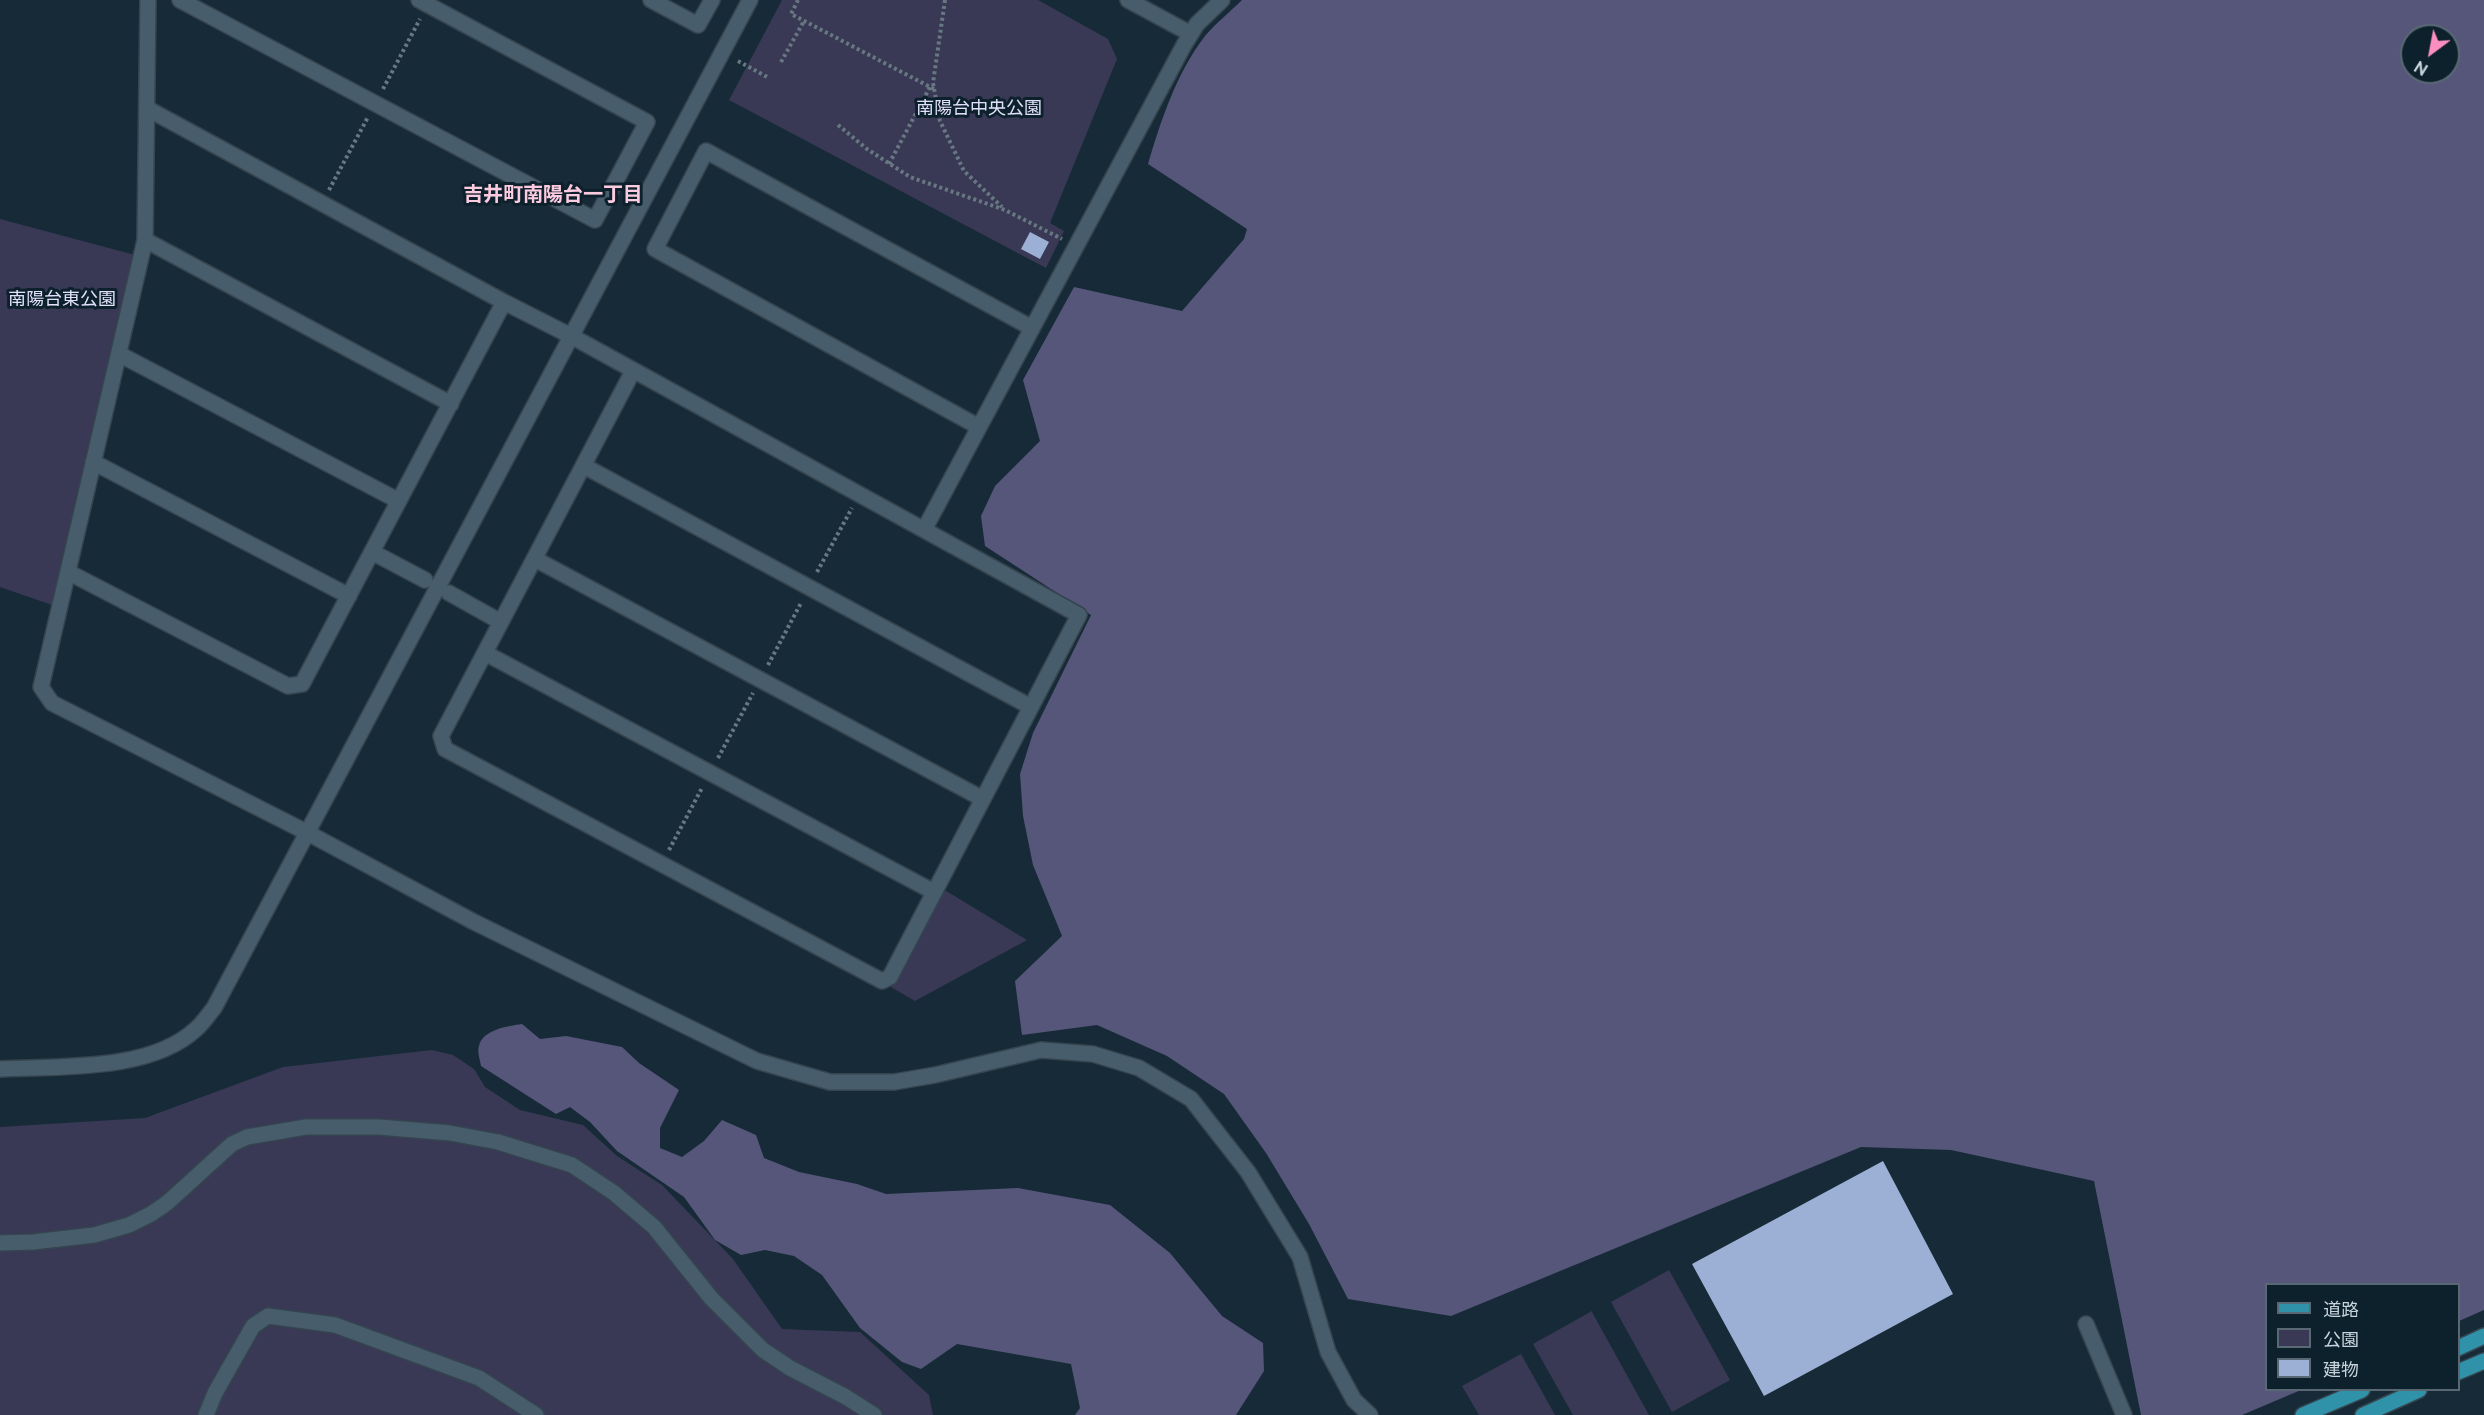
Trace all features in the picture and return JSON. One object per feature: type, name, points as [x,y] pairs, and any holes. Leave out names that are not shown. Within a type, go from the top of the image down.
[{"type":"main road","points":[[2460,1346],[2484,1336]]},
{"type":"main road","points":[[2460,1371],[2484,1361]]},
{"type":"main road","points":[[2303,1415],[2357,1391]]},
{"type":"main road","points":[[2363,1415],[2415,1391]]},
{"type":"street","points":[[148,0],[145,240],[41,687],[52,703],[306,832],[474,922],[757,1061],[830,1082],[894,1082],[935,1076],[1041,1050],[1093,1054],[1139,1068],[1191,1099],[1248,1172],[1300,1257],[1328,1352],[1354,1400],[1370,1415]]},
{"type":"street","points":[[180,0],[595,220],[647,122],[419,0]]},
{"type":"street","points":[[651,0],[698,25],[712,0]]},
{"type":"street","points":[[0,1069],[121,1062],[149,1056],[196,1030],[214,1008],[306,832],[573,337],[750,0]]},
{"type":"street","points":[[1128,0],[1191,34]]},
{"type":"street","points":[[925,528],[1191,34],[1197,24],[1222,0]]},
{"type":"street","points":[[148,109],[925,528],[1079,615],[890,978],[882,981],[445,749],[441,736],[633,371]]},
{"type":"street","points":[[979,427],[655,249],[706,151],[1032,327]]},
{"type":"street","points":[[145,240],[451,404]]},
{"type":"street","points":[[68,572],[288,686],[302,684],[504,302]]},
{"type":"street","points":[[119,354],[399,501]]},
{"type":"street","points":[[93,462],[349,596]]},
{"type":"street","points":[[584,466],[1031,707]]},
{"type":"street","points":[[372,552],[425,580]]},
{"type":"street","points":[[535,559],[982,800]]},
{"type":"street","points":[[449,592],[501,622]]},
{"type":"street","points":[[485,653],[934,892]]},
{"type":"street","points":[[0,1243],[33,1242],[94,1235],[129,1225],[167,1203],[232,1144],[247,1137],[306,1127],[379,1127],[450,1133],[498,1142],[572,1165],[614,1193],[654,1227],[711,1298],[763,1350],[790,1368],[846,1397],[874,1415]]},
{"type":"street","points":[[206,1415],[215,1393],[253,1326],[268,1316],[335,1325],[478,1378],[537,1415]]},
{"type":"street","points":[[2086,1324],[2124,1415]]},
{"type":"path","points":[[798,0],[791,14],[932,88]]},
{"type":"path","points":[[945,0],[932,88],[940,121],[964,171],[1005,210]]},
{"type":"path","points":[[781,62],[804,21]]},
{"type":"path","points":[[738,61],[769,78]]},
{"type":"path","points":[[889,164],[932,88]]},
{"type":"path","points":[[838,125],[910,177],[1005,210],[1076,246]]},
{"type":"green space","name":"南陽台中央公園","points":[[782,0],[1038,0],[1108,39],[1117,59],[1050,223],[1064,231],[1046,268],[729,100]]},
{"type":"green space","name":"南陽台東公園","points":[[0,219],[135,255],[55,606],[0,587]]},
{"type":"green space","points":[[943,889],[1027,940],[915,1001],[889,986]]},
{"type":"green space","points":[[432,1050],[453,1055],[474,1069],[485,1087],[520,1110],[583,1125],[617,1156],[662,1185],[733,1259],[782,1329],[860,1332],[929,1395],[933,1415],[0,1415],[0,1127],[145,1118],[283,1067]]},
{"type":"green space","points":[[1669,1270],[1730,1380],[1672,1412],[1611,1302]]},
{"type":"green space","points":[[1592,1311],[1649,1415],[1573,1415],[1533,1344]]},
{"type":"green space","points":[[1521,1354],[1555,1415],[1479,1415],[1462,1386]]},
{"type":"shaded area","points":[[1242,0],[2484,0],[2484,1310],[2460,1321],[2460,1283],[2265,1283],[2265,1391],[2299,1391],[2242,1415],[2141,1415],[2094,1181],[1951,1150],[1861,1147],[1451,1316],[1348,1299],[1309,1224],[1266,1153],[1224,1094],[1167,1056],[1097,1025],[1022,1035],[1015,981],[1062,936],[1033,865],[1023,816],[1020,774],[1033,733],[1091,615],[985,546],[981,516],[995,486],[1040,441],[1023,380],[1074,287],[1182,311],[1244,239],[1247,229],[1148,164],[1164,114],[1178,81],[1205,36]]},
{"type":"shaded area","points":[[522,1024],[540,1039],[566,1036],[622,1047],[639,1063],[679,1090],[660,1128],[660,1148],[682,1157],[704,1141],[722,1120],[756,1135],[764,1158],[799,1172],[857,1184],[886,1194],[1018,1188],[1110,1205],[1170,1253],[1222,1316],[1263,1343],[1264,1371],[1236,1415],[1075,1415],[1080,1408],[1071,1364],[957,1344],[921,1369],[902,1362],[860,1328],[822,1275],[794,1256],[765,1250],[741,1255],[715,1240],[684,1197],[617,1151],[590,1122],[570,1107],[556,1114],[481,1066],[478,1048],[485,1036],[496,1030]]},
{"type":"building","points":[[1030,232],[1049,242],[1040,259],[1021,249]]},
{"type":"building","points":[[1883,1161],[1953,1294],[1764,1396],[1692,1264]]},
{"type":"district","name":"吉井町南陽台一丁目","points":[[553,195]]}]
